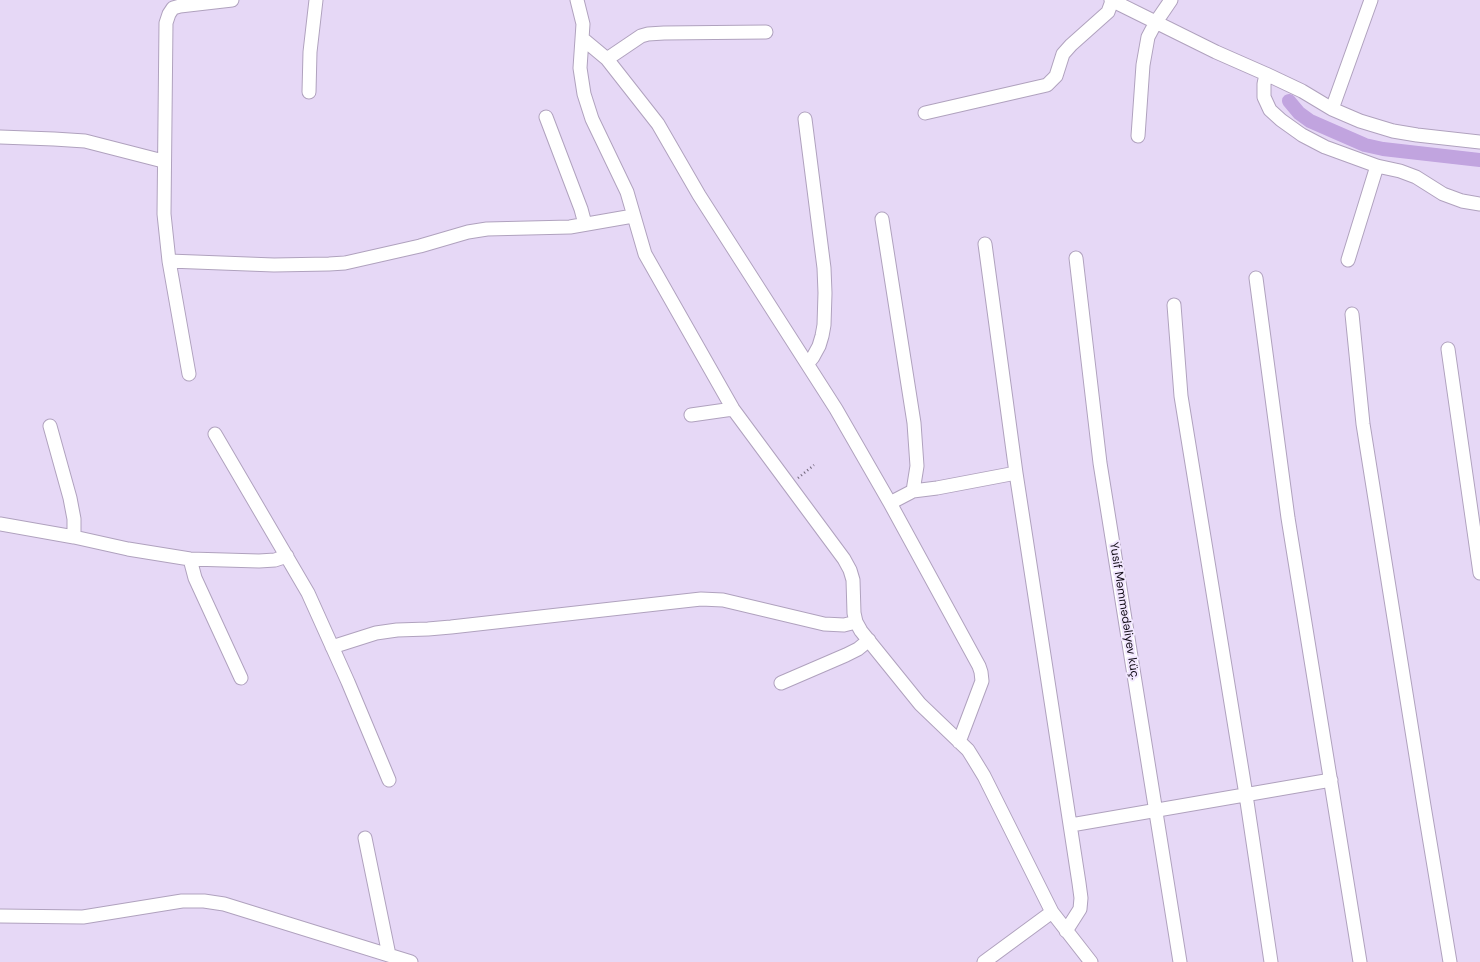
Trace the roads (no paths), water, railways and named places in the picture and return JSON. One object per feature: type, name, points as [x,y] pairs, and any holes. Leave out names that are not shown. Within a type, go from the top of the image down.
[{"type":"street","points":[[189,374],[169,261],[164,214],[163,161],[166,23],[173,8],[232,0]]},
{"type":"street","points":[[309,92],[310,52],[316,0]]},
{"type":"street","points":[[577,0],[582,16],[584,30],[580,68],[584,94],[592,119],[627,192],[645,254],[733,409],[790,484],[844,559],[853,580],[854,613],[856,622],[920,704],[959,742],[973,758],[984,776],[1052,912],[1091,962]]},
{"type":"street","points":[[925,113],[1046,85],[1056,76],[1063,54],[1108,12],[1111,0],[1216,52],[1302,91],[1332,108],[1360,121],[1393,131],[1480,142]]},
{"type":"street","points":[[1138,136],[1143,65],[1148,37],[1171,0]]},
{"type":"street","points":[[1332,108],[1371,0]]},
{"type":"street","points":[[607,59],[640,36],[648,34],[766,32]]},
{"type":"street","points":[[583,40],[607,59],[658,124],[699,195],[808,363],[890,503],[981,672],[982,681],[959,742]]},
{"type":"street","points":[[1266,74],[1264,97],[1270,110],[1302,135],[1325,147],[1377,166],[1400,171],[1416,177],[1443,194],[1462,201],[1480,204]]},
{"type":"street","points":[[546,117],[581,209],[585,224]]},
{"type":"street","points":[[805,119],[824,268],[825,294],[824,325],[822,336],[813,358],[808,363]]},
{"type":"street","points":[[0,137],[54,138],[85,141],[163,161]]},
{"type":"street","points":[[1348,260],[1377,166]]},
{"type":"street","points":[[169,261],[274,265],[329,264],[420,246],[468,232],[487,229],[570,227],[633,216]]},
{"type":"street","points":[[882,219],[914,423],[917,466],[913,491]]},
{"type":"street","points":[[985,244],[1016,473],[1081,898],[1078,915],[1066,931]]},
{"type":"street","name":"Yusif Məmmədəliyev küç.","points":[[1076,258],[1100,463],[1180,962]]},
{"type":"street","points":[[1256,278],[1288,518],[1360,962]]},
{"type":"street","points":[[1174,306],[1181,396],[1246,794],[1271,962]]},
{"type":"street","points":[[1352,314],[1363,424],[1450,962]]},
{"type":"street","points":[[1448,349],[1480,572]]},
{"type":"street","points":[[691,415],[733,409]]},
{"type":"street","points":[[50,426],[70,498],[74,519],[74,537]]},
{"type":"street","points":[[215,434],[287,556],[314,606],[389,780]]},
{"type":"street","points":[[890,503],[913,491],[1016,473]]},
{"type":"street","points":[[0,524],[74,537],[128,549],[190,559],[259,562],[275,560],[287,556]]},
{"type":"street","points":[[190,559],[195,578],[241,678]]},
{"type":"street","points":[[332,647],[376,633],[397,630],[443,628],[701,599],[723,600],[824,624],[844,625],[856,622]]},
{"type":"street","points":[[781,683],[846,655],[858,649],[869,640]]},
{"type":"street","points":[[1070,824],[1331,780]]},
{"type":"street","points":[[365,838],[389,955]]},
{"type":"street","points":[[0,916],[83,917],[182,901],[204,901],[224,904],[411,962]]},
{"type":"street","points":[[984,962],[1052,912]]},
{"type":"waterway","points":[[1289,101],[1299,113],[1310,121],[1365,145],[1383,149],[1480,160]]}]
